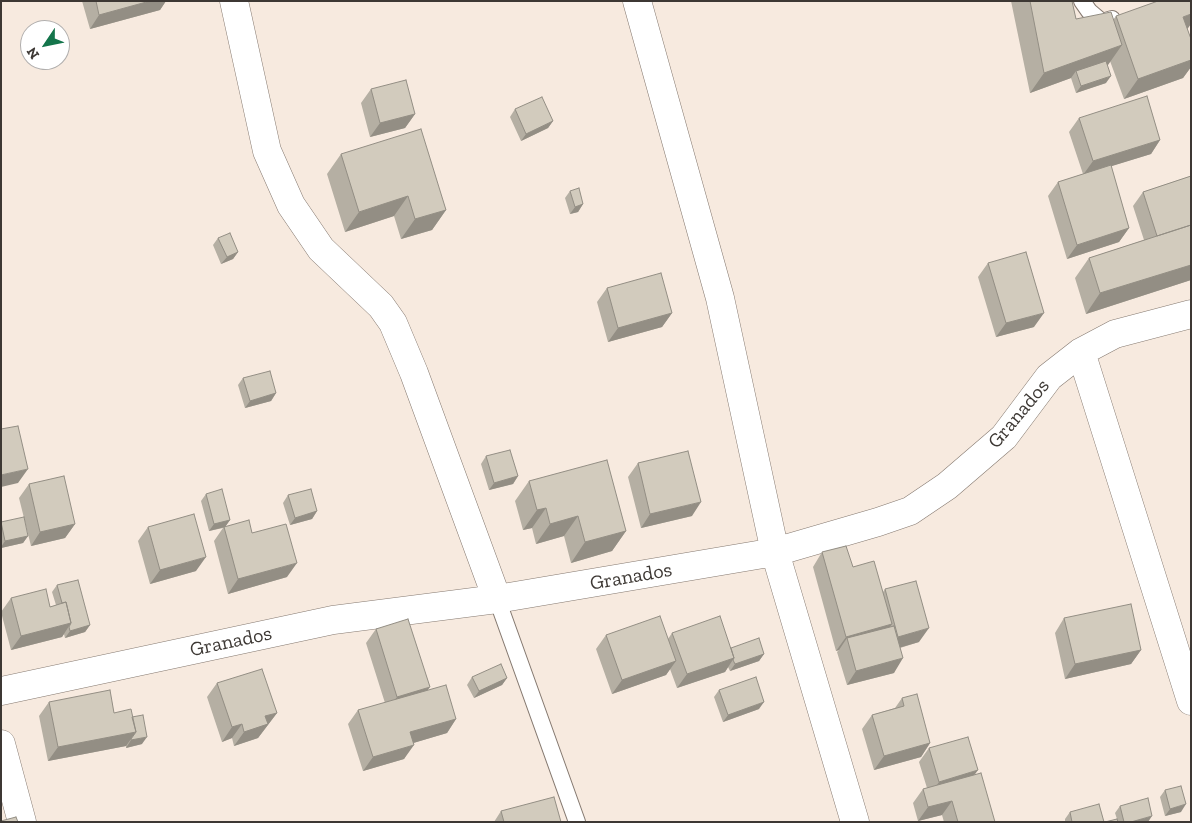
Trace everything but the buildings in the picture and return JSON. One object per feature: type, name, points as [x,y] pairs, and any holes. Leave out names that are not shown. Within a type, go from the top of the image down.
[{"type":"street","points":[[234,1],[267,151],[291,205],[321,249],[381,306],[393,323],[414,373],[497,600]]},
{"type":"street","points":[[637,1],[720,298],[775,552],[855,822]]},
{"type":"street","name":"Granados","points":[[1,691],[333,620],[497,600],[775,552],[910,511],[947,486],[1004,436],[1049,377],[1081,352],[1115,334],[1191,314]]},
{"type":"street","points":[[1081,352],[1191,701]]},
{"type":"street","points":[[1,744],[22,822]]},
{"type":"lane","points":[[1082,1],[1089,11],[1102,22],[1125,16]]},
{"type":"lane","points":[[497,600],[576,822]]}]
